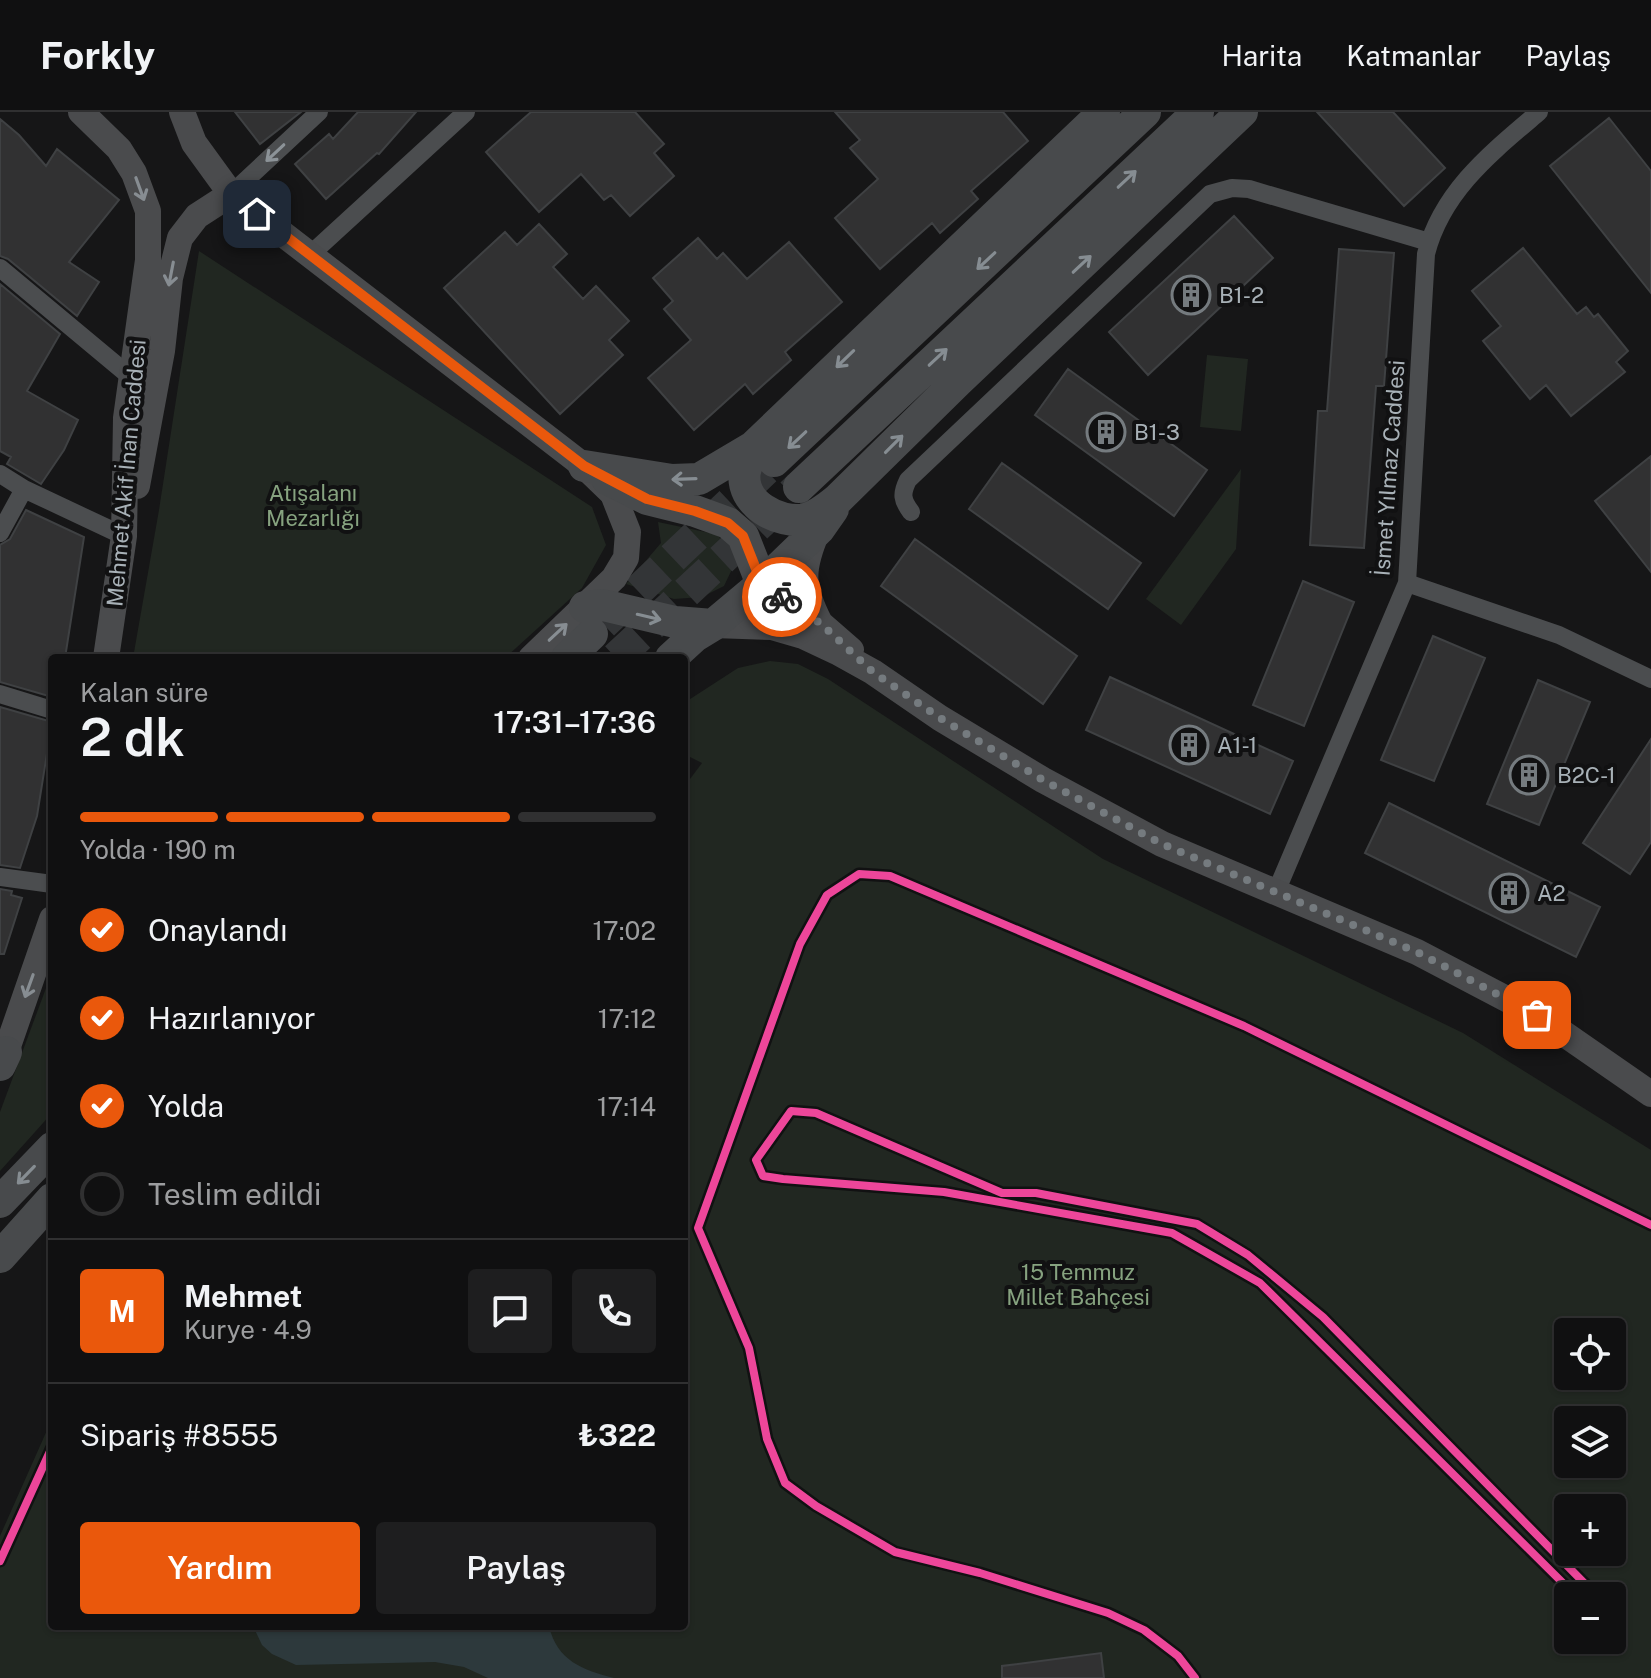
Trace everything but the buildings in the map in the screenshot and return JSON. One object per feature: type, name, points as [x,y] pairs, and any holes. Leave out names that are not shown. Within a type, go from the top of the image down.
[{"type":"highway","points":[[584,466],[672,480],[699,479],[764,454],[1104,112]]},
{"type":"highway","points":[[1145,112],[744,473],[751,497],[763,509],[780,519],[802,520],[818,515],[838,499],[1242,112]]},
{"type":"highway","points":[[799,487],[1198,112]]},
{"type":"highway","points":[[584,466],[647,499],[728,523],[743,536],[762,584]]},
{"type":"highway","points":[[675,654],[762,584],[819,529],[838,499]]},
{"type":"highway","points":[[569,654],[589,620],[603,605],[675,622],[713,625]]},
{"type":"highway","points":[[0,1202],[48,1152]]},
{"type":"highway","points":[[0,1257],[48,1203]]},
{"type":"highway","points":[[0,1269],[48,1224]]},
{"type":"main road","points":[[182,112],[194,143],[231,194],[584,466],[613,494],[628,532],[626,558],[589,620],[537,654]]},
{"type":"main road","name":"Mehmet Akif İnan Caddesi","points":[[90,116],[119,149],[134,173],[148,211],[148,260],[126,418],[124,536],[107,654]]},
{"type":"main road","points":[[124,536],[140,473],[162,351],[170,278],[180,238],[197,216],[231,194]]},
{"type":"main road","points":[[819,529],[807,556],[804,580],[806,594],[820,623]]},
{"type":"main road","points":[[762,584],[820,623],[873,672]]},
{"type":"main road","points":[[713,625],[772,627],[803,636],[873,672],[940,718],[1043,780],[1162,844],[1417,952],[1537,1015],[1651,1094]]},
{"type":"main road","points":[[4,1046],[48,930]]},
{"type":"street","points":[[231,194],[319,112]]},
{"type":"street","points":[[310,255],[466,112]]},
{"type":"street","name":"İsmet Yılmaz Caddesi","points":[[1276,892],[1407,583],[1429,242],[1448,201],[1465,180],[1495,149],[1539,112]]},
{"type":"street","points":[[911,512],[903,501],[908,480],[1210,194],[1232,188],[1249,189],[1429,242]]},
{"type":"street","points":[[0,268],[132,378]]},
{"type":"street","points":[[0,474],[24,489],[124,536]]},
{"type":"street","points":[[0,533],[24,489]]},
{"type":"street","points":[[1407,583],[1559,635],[1651,679]]},
{"type":"street","points":[[0,694],[48,709]]},
{"type":"street","points":[[0,877],[48,883]]},
{"type":"green space","name":"Atışalanı Mezarlığı","points":[[199,251],[592,507],[606,545],[582,588],[509,654],[134,654]]},
{"type":"green space","points":[[1207,355],[1248,359],[1241,431],[1200,427]]},
{"type":"green space","points":[[1241,469],[1236,549],[1181,625],[1146,599]]},
{"type":"green space","points":[[658,522],[715,534],[731,546],[734,565],[724,586],[702,597],[674,599],[626,584],[661,543]]},
{"type":"green space","name":"15 Temmuz Millet Bahçesi","points":[[770,661],[798,664],[828,679],[1103,859],[1463,1033],[1651,1150],[1651,1678],[0,1678],[0,1536],[48,1428],[48,1630],[688,1630],[688,782],[702,763],[688,756],[688,700],[738,668]]},
{"type":"green space","points":[[48,983],[48,1117],[0,1171],[0,1112]]},
{"type":"shaded area","points":[[255,1630],[550,1630],[565,1656],[582,1667],[614,1678],[488,1678],[464,1667],[435,1662],[296,1665],[272,1654],[262,1645]]},
{"type":"tunnel","points":[[603,624],[766,469]]},
{"type":"tunnel","points":[[620,654],[799,487]]},
{"type":"cycle path","points":[[1195,1678],[1178,1656],[1144,1630],[1108,1613],[980,1573],[895,1552],[816,1506],[785,1483],[767,1439],[749,1348],[698,1228],[800,944],[827,895],[859,874],[890,876],[1244,1026],[1651,1225]]},
{"type":"cycle path","points":[[1562,1582],[1260,1283],[1172,1233],[944,1192],[763,1176],[756,1160],[791,1111],[816,1113],[1002,1193],[1036,1193],[1197,1224],[1248,1255],[1323,1317],[1583,1582]]},
{"type":"cycle path","points":[[0,1561],[48,1456]]},
{"type":"way so far","points":[[782,597],[820,623],[873,672],[940,718],[1043,780],[1162,844],[1417,952],[1537,1015]]},
{"type":"place","name":"B1-2","points":[[1191,295]]},
{"type":"place","name":"B1-3","points":[[1106,432]]},
{"type":"place","name":"A1-1","points":[[1189,745]]},
{"type":"place","name":"B2C-1","points":[[1529,775]]},
{"type":"place","name":"A2","points":[[1509,893]]},
{"type":"route","points":[[257,214],[584,466],[647,499],[728,523],[743,536],[762,584],[782,597]]}]
